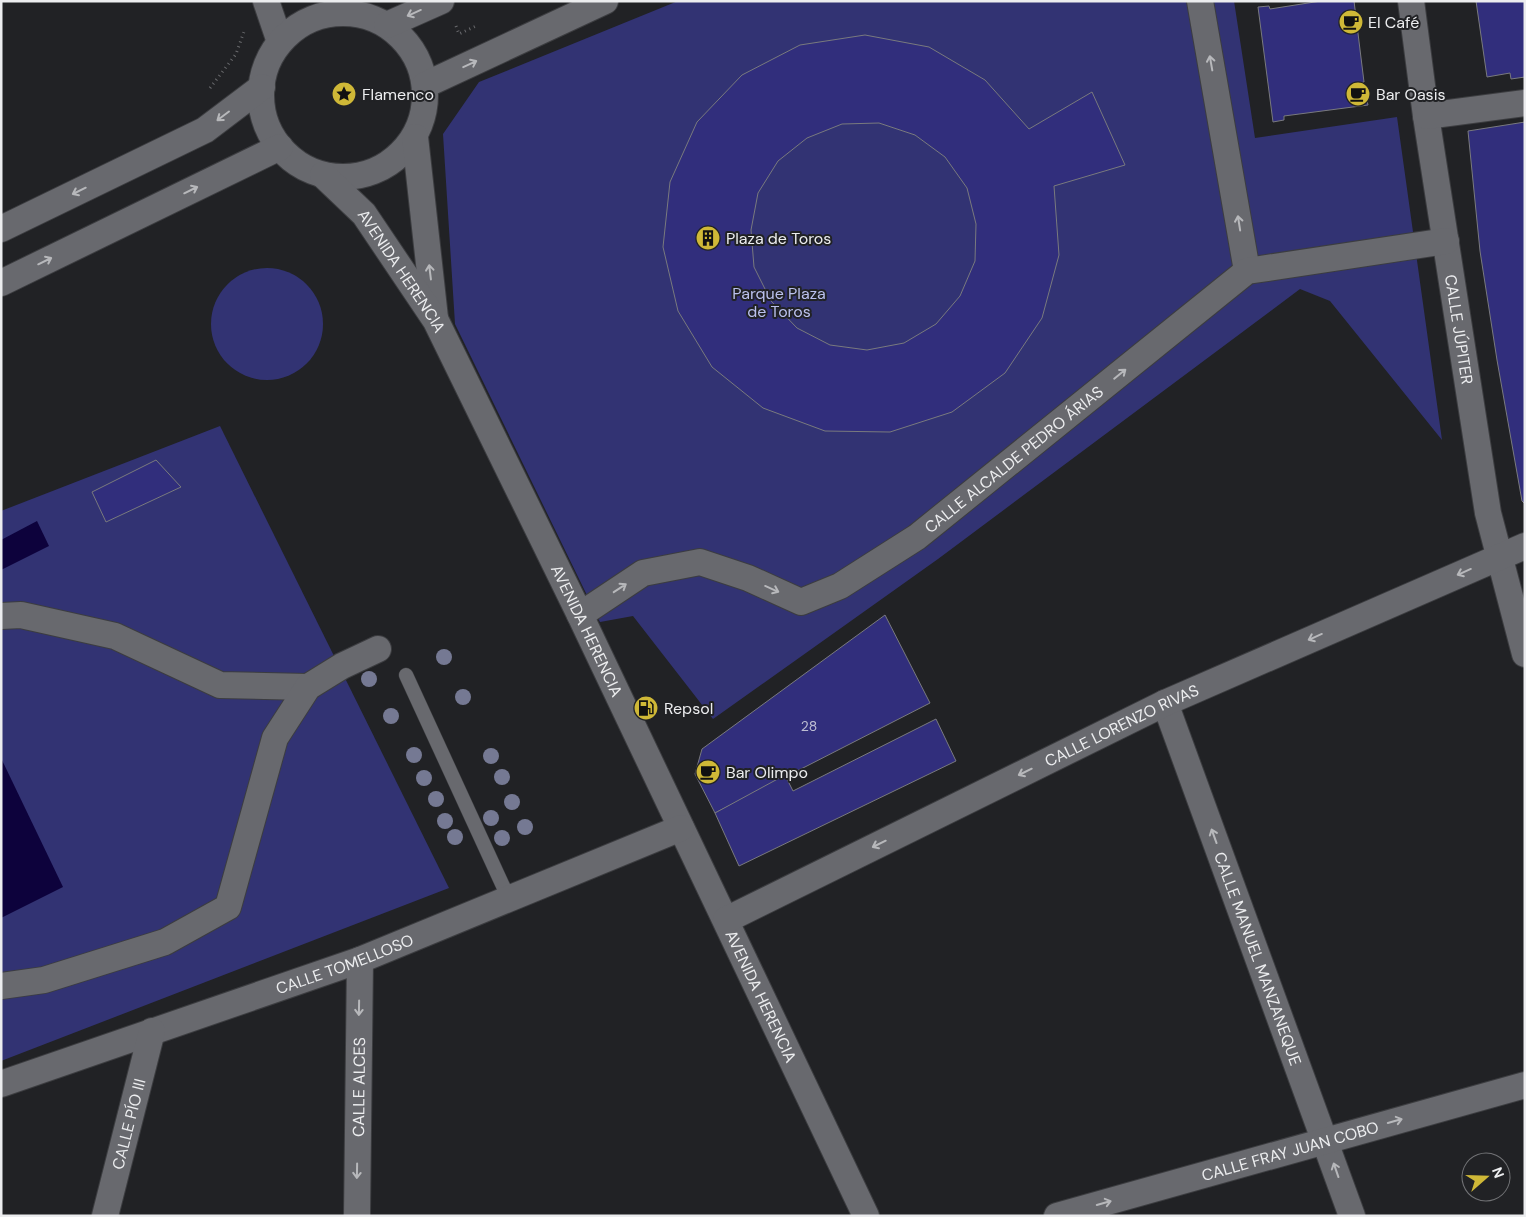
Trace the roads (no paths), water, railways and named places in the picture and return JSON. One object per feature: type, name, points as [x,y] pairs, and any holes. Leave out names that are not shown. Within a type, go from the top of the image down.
[{"type":"street","points":[[266,1],[280,42]]},
{"type":"street","points":[[425,85],[605,1]]},
{"type":"street","points":[[1200,1],[1247,271],[1446,241]]},
{"type":"street","name":"CALLE JÚPITER","points":[[1411,1],[1426,116],[1488,513],[1525,654]]},
{"type":"street","name":"AVENIDA HERENCIA","points":[[336,7],[387,25],[406,41],[418,61],[425,85],[426,103],[415,137],[398,157],[376,171],[350,177],[324,175],[299,165],[280,147],[264,119],[262,87],[267,63],[280,42],[298,26],[336,7]]},
{"type":"street","points":[[387,25],[446,9]]},
{"type":"street","points":[[1,228],[205,130],[262,87]]},
{"type":"street","points":[[1426,116],[1525,103]]},
{"type":"street","points":[[415,137],[436,321]]},
{"type":"street","points":[[1,283],[280,147]]},
{"type":"street","name":"AVENIDA HERENCIA","points":[[324,175],[364,214],[436,321],[580,615],[866,1216]]},
{"type":"street","name":"CALLE ALCALDE PEDRO ÁRIAS","points":[[580,615],[643,573],[700,562],[748,578],[801,602],[840,586],[917,536],[1247,271]]},
{"type":"street","name":"CALLE LORENZO RIVAS","points":[[726,920],[1165,703],[1525,546]]},
{"type":"street","points":[[1,616],[21,614],[114,636],[220,685],[308,687]]},
{"type":"street","points":[[1,986],[44,980],[165,942],[228,907],[275,738],[308,687],[342,666],[378,649]]},
{"type":"street","name":"CALLE MANUEL MANZANEQUE","points":[[1165,703],[1326,1140],[1352,1216]]},
{"type":"street","name":"CALLE TOMELLOSO","points":[[1,1084],[360,960],[681,828]]},
{"type":"street","name":"CALLE ALCES","points":[[357,1216],[360,960]]},
{"type":"street","name":"CALLE PÍO III","points":[[105,1216],[152,1031]]},
{"type":"street","name":"CALLE FRAY JUAN COBO","points":[[1057,1216],[1525,1085]]},
{"type":"lane","points":[[406,675],[509,899]]},
{"type":"place","name":"El Café","points":[[1351,22]]},
{"type":"place","name":"Flamenco","points":[[344,94]]},
{"type":"place","name":"Bar Oasis","points":[[1358,94]]},
{"type":"place","name":"Plaza de Toros","points":[[708,238]]},
{"type":"place","name":"Repsol","points":[[646,708]]},
{"type":"place","name":"Bar Olimpo","points":[[708,772]]},
{"type":"park label","name":"Parque Plaza de Toros","points":[[779,302]]}]
